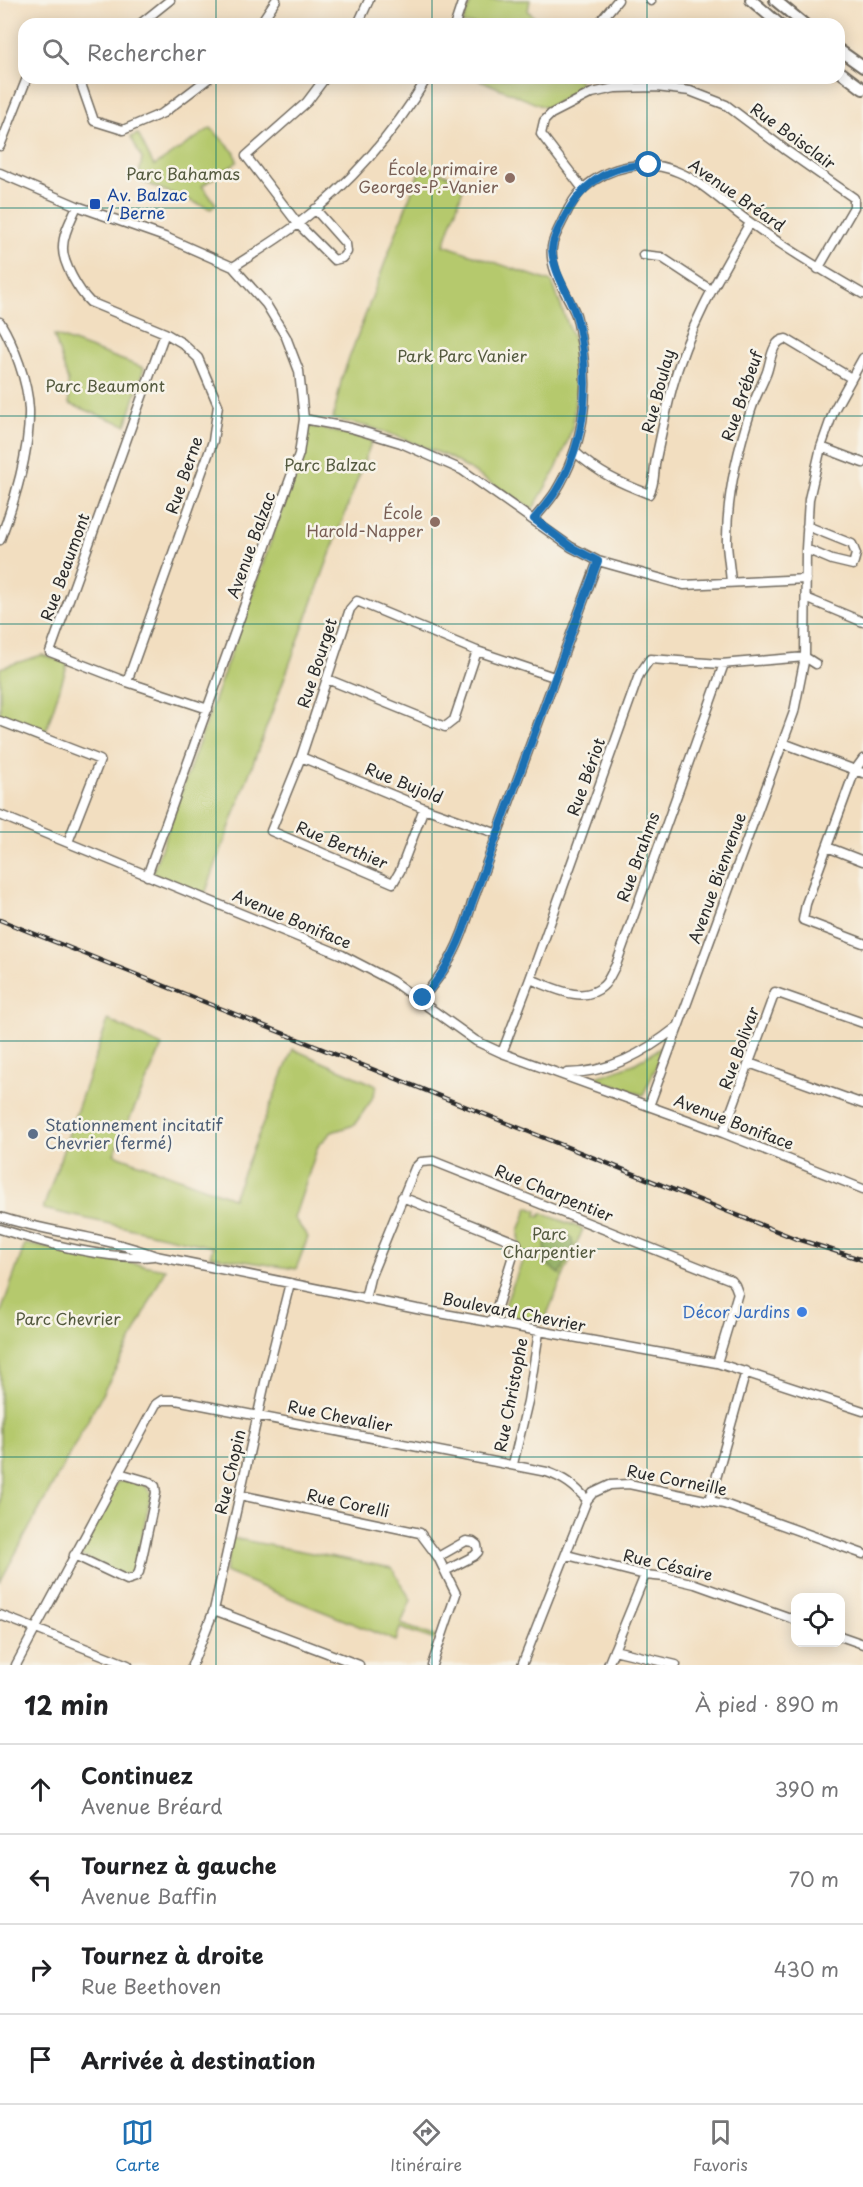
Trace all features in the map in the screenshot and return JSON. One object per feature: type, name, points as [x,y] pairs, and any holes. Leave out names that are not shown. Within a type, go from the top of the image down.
[{"type":"main road","points":[[751,0],[772,18]]},
{"type":"main road","points":[[775,0],[797,18]]},
{"type":"main road","points":[[845,54],[863,67]]},
{"type":"main road","points":[[845,76],[863,89]]},
{"type":"street","points":[[148,18],[170,0]]},
{"type":"street","points":[[264,18],[276,0]]},
{"type":"street","points":[[361,18],[369,0]]},
{"type":"street","points":[[456,18],[463,0]]},
{"type":"street","points":[[603,18],[618,0]]},
{"type":"street","points":[[0,146],[25,84]]},
{"type":"street","points":[[81,84],[94,121],[123,130],[163,112],[201,84]]},
{"type":"street","points":[[315,209],[346,244],[347,252],[342,258],[334,260],[298,224],[246,156],[307,102],[320,84]]},
{"type":"street","points":[[233,267],[298,224],[336,192],[389,134],[423,84]]},
{"type":"street","name":"Rue Boisclair","points":[[583,189],[541,134],[544,121],[551,114],[592,93],[615,88],[656,87],[690,91],[726,105],[786,151],[854,198],[854,207],[818,269]]},
{"type":"street","name":"Avenue Bréard","points":[[534,519],[555,493],[575,452],[582,426],[585,396],[584,361],[576,316],[555,271],[552,248],[570,205],[583,189],[621,168],[643,165],[665,167],[693,180],[750,223],[818,269],[863,294]]},
{"type":"street","name":"Avenue Balzac","points":[[0,173],[77,206],[165,237],[233,267],[266,304],[286,337],[299,371],[304,419],[299,454],[147,876]]},
{"type":"street","name":"Rue Berne","points":[[77,206],[63,245],[63,256],[80,293],[90,302],[165,333],[182,343],[198,358],[218,405],[213,441],[127,682]]},
{"type":"street","name":"Rue Boulay","points":[[575,452],[594,469],[624,485],[649,494],[655,484],[655,463],[672,387],[691,333],[711,290],[750,223]]},
{"type":"street","points":[[643,255],[661,257],[711,290]]},
{"type":"street","points":[[0,322],[11,341],[24,382],[29,409],[24,453],[14,504],[0,540]]},
{"type":"street","name":"Rue Beaumont","points":[[165,333],[50,652],[127,682],[208,709]]},
{"type":"street","name":"Rue Brébeuf","points":[[731,582],[728,545],[732,487],[751,408],[776,345],[781,339],[786,339],[852,378]]},
{"type":"street","name":"Avenue Bienvenue","points":[[649,1106],[794,712],[805,657],[806,549],[810,499],[821,447],[834,410],[863,358]]},
{"type":"street","points":[[304,419],[351,428],[401,443],[462,470],[571,547],[598,561],[684,585],[806,579]]},
{"type":"street","points":[[821,447],[863,463]]},
{"type":"street","points":[[806,549],[832,560],[853,565],[856,554],[852,544],[807,526]]},
{"type":"street","points":[[419,1002],[445,970],[462,937],[472,903],[598,561]]},
{"type":"street","points":[[806,598],[863,622]]},
{"type":"street","name":"Rue Bourget","points":[[271,831],[301,757],[350,609],[357,601],[477,651],[554,677]]},
{"type":"street","points":[[327,679],[445,727],[454,720],[477,651]]},
{"type":"street","points":[[805,657],[816,663]]},
{"type":"street","name":"Rue Bériot","points":[[502,1053],[639,675],[650,659],[724,664],[805,657]]},
{"type":"street","name":"Rue Brahms","points":[[530,979],[559,990],[582,995],[595,992],[605,984],[616,965],[724,664]]},
{"type":"street","points":[[0,721],[100,760],[68,842]]},
{"type":"street","points":[[783,743],[859,771]]},
{"type":"street","name":"Rue Bujold","points":[[301,757],[424,808],[498,834]]},
{"type":"street","points":[[863,759],[827,847],[806,904],[803,920],[863,943]]},
{"type":"street","name":"Rue Berthier","points":[[271,831],[393,883],[424,808]]},
{"type":"street","name":"Avenue Boniface","points":[[0,815],[342,955],[392,981],[476,1041],[502,1053],[723,1133],[863,1189]]},
{"type":"street","points":[[827,847],[863,861]]},
{"type":"street","name":"Rue Bolivar","points":[[723,1133],[775,992],[863,1023]]},
{"type":"street","name":"Avenue Boniface","points":[[559,1073],[583,1073],[612,1066],[636,1056],[677,1027]]},
{"type":"street","points":[[749,1063],[863,1104]]},
{"type":"street","name":"Rue Charpentier","points":[[364,1299],[370,1278],[415,1168],[421,1162],[433,1161],[731,1280],[738,1293],[717,1364]]},
{"type":"street","points":[[402,1197],[517,1243],[492,1323]]},
{"type":"street","name":"Boulevard Chevrier","points":[[0,1217],[33,1227],[134,1248],[156,1256],[364,1299],[717,1364],[746,1371],[863,1411]]},
{"type":"street","name":"Boulevard Chevrier","points":[[0,1229],[41,1242],[132,1259],[156,1256]]},
{"type":"street","name":"Rue Chopin","points":[[192,1665],[214,1610],[290,1283]]},
{"type":"street","name":"Rue Christophe","points":[[513,1464],[528,1401],[539,1332]]},
{"type":"street","points":[[710,1500],[746,1371]]},
{"type":"street","name":"Rue Chevalier","points":[[16,1665],[156,1404],[162,1400],[176,1400],[513,1464],[562,1477],[587,1500]]},
{"type":"street","points":[[74,1555],[127,1580],[136,1577],[139,1572],[156,1493],[155,1486],[150,1482],[118,1473]]},
{"type":"street","name":"Rue Corneille","points":[[587,1500],[603,1488],[621,1483],[710,1500],[863,1554]]},
{"type":"street","name":"Rue Corelli","points":[[240,1495],[420,1533],[438,1557],[456,1594],[432,1665]]},
{"type":"street","points":[[522,1665],[587,1500]]},
{"type":"street","points":[[438,1557],[466,1542],[473,1542],[477,1545],[478,1552],[474,1556],[445,1571]]},
{"type":"street","name":"Rue Césaire","points":[[567,1555],[645,1575],[696,1584],[791,1619]]},
{"type":"street","points":[[608,1665],[645,1575]]},
{"type":"street","points":[[214,1610],[359,1665]]},
{"type":"street","points":[[0,1615],[106,1661],[128,1665]]},
{"type":"street","points":[[845,1638],[863,1644]]},
{"type":"street","points":[[614,1650],[676,1665]]},
{"type":"green space","points":[[472,0],[530,0],[528,11],[535,18],[464,18]]},
{"type":"green space","points":[[489,84],[580,84],[582,90],[546,108]]},
{"type":"green space","name":"Parc Bahamas","points":[[211,128],[235,153],[237,162],[202,186],[216,204],[211,209],[138,180],[142,159],[131,137],[138,134],[154,166]]},
{"type":"green space","name":"Park Parc Vanier","points":[[422,164],[465,183],[444,245],[552,282],[575,344],[576,388],[573,425],[556,469],[533,509],[449,457],[370,427],[333,419],[342,377]]},
{"type":"green space","name":"Parc Beaumont","points":[[54,335],[144,368],[126,425],[69,404],[68,381]]},
{"type":"green space","name":"Parc Balzac","points":[[309,426],[372,440],[205,894],[152,874],[303,451]]},
{"type":"green space","points":[[42,655],[68,663],[44,737],[0,720],[0,668]]},
{"type":"green space","points":[[108,1020],[162,1046],[114,1154],[233,1198],[293,1049],[377,1086],[371,1101],[354,1125],[332,1132],[318,1146],[294,1218],[308,1237],[296,1269],[210,1256],[213,1247],[43,1209]]},
{"type":"green space","points":[[667,1044],[643,1095],[594,1078],[634,1064]]},
{"type":"green space","name":"Parc Charpentier","points":[[528,1207],[537,1211],[536,1216],[540,1217],[542,1213],[583,1229],[543,1324],[501,1315],[525,1254],[520,1250],[519,1231]]},
{"type":"green space","points":[[566,1231],[572,1239],[573,1246],[560,1274],[548,1265],[545,1245],[548,1237],[557,1232]]},
{"type":"green space","name":"Parc Chevrier","points":[[25,1244],[165,1269],[131,1341],[0,1582],[0,1315]]},
{"type":"green space","points":[[124,1480],[146,1486],[151,1494],[135,1569],[130,1574],[123,1575],[77,1554],[117,1482]]},
{"type":"green space","points":[[232,1538],[392,1568],[411,1600],[401,1624],[439,1638],[438,1641],[400,1628],[396,1641],[225,1572]]},
{"type":"railway","points":[[0,920],[794,1238],[863,1260]]},
{"type":"place","name":"École primaire Georges-P.-Vanier","points":[[510,178]]},
{"type":"place","name":"Av. Balzac / Berne","points":[[95,204]]},
{"type":"place","name":"École Harold-Napper","points":[[435,522]]},
{"type":"place","name":"Stationnement incitatif Chevrier (fermé)","points":[[33,1134]]},
{"type":"place","name":"Décor Jardins","points":[[802,1312]]},
{"type":"route","points":[[423,998],[445,970],[462,937],[472,903],[598,561],[571,547],[534,519],[555,493],[566,474],[582,426],[585,396],[584,361],[576,316],[555,271],[552,248],[570,205],[583,189],[615,170],[649,165]]}]
